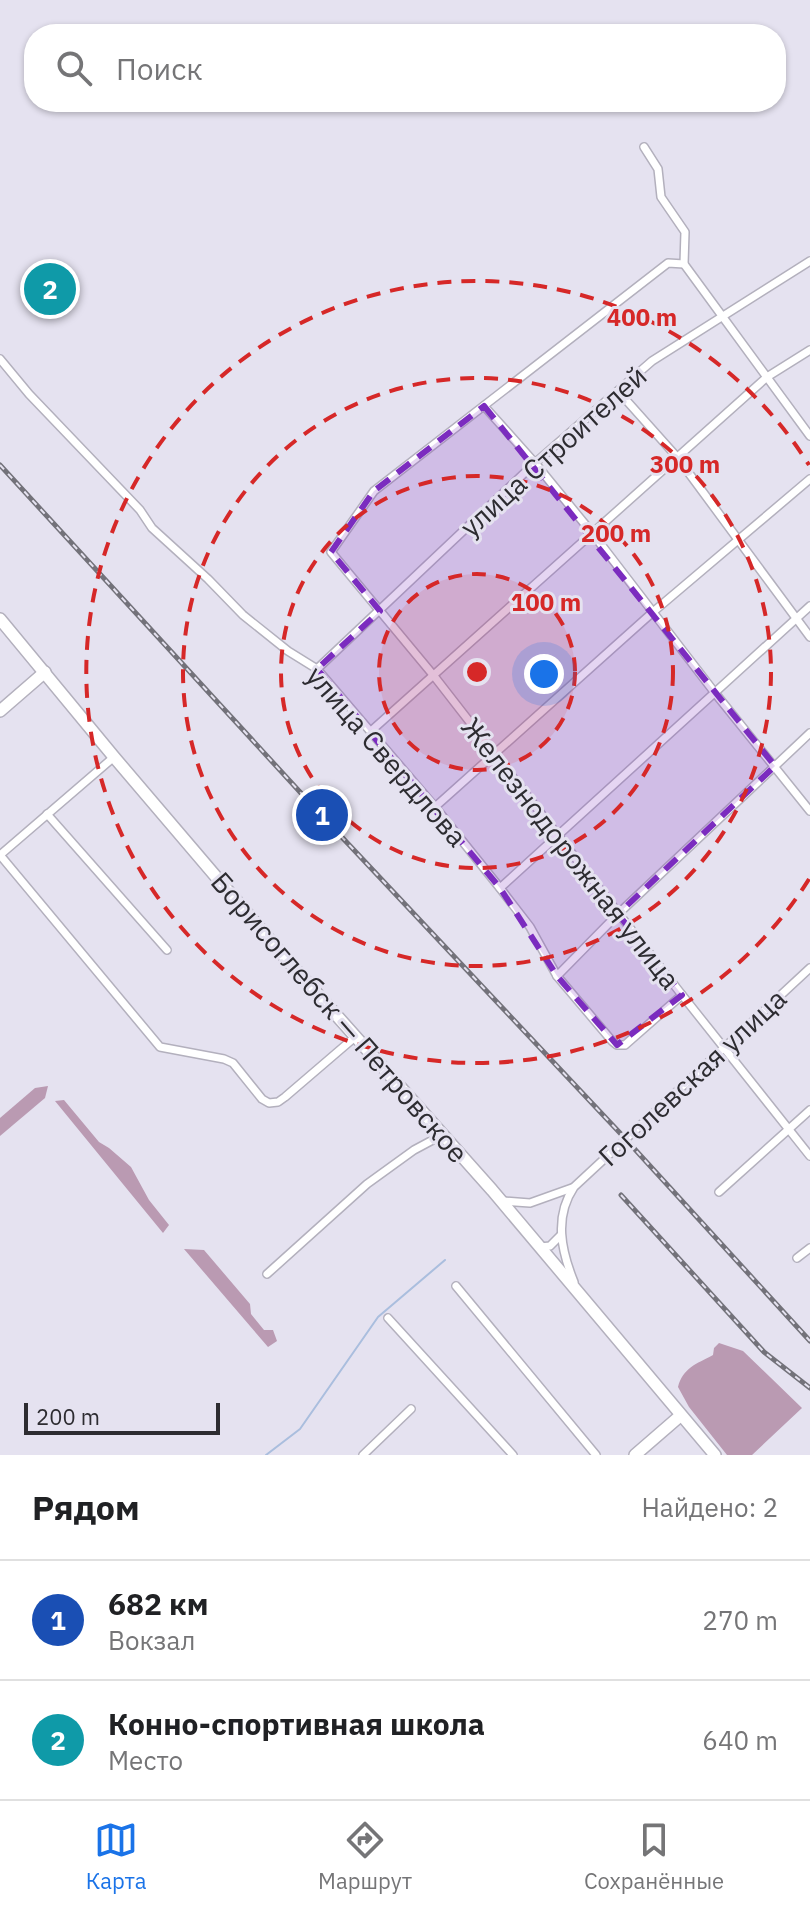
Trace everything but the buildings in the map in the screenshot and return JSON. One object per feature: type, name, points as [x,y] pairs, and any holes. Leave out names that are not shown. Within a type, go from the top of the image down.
[{"type":"street","points":[[644,147],[658,169],[661,197],[685,232],[684,264],[810,436]]},
{"type":"street","name":"улица Строителей","points":[[317,669],[535,463],[652,361],[810,261]]},
{"type":"street","points":[[684,264],[668,263],[484,406],[593,534],[810,811]]},
{"type":"street","points":[[371,731],[767,377],[810,350]]},
{"type":"street","name":"улица Свердлова","points":[[0,359],[29,394],[140,510],[152,528],[243,615],[288,651],[317,669],[500,888],[530,927],[557,976],[612,1041],[625,1045],[682,995]]},
{"type":"street","points":[[618,391],[677,457],[810,637]]},
{"type":"street","name":"Железнодорожная улица","points":[[484,406],[374,491],[331,552],[434,676],[810,1156]]},
{"type":"street","points":[[435,807],[653,612],[810,479]]},
{"type":"street","points":[[500,888],[810,606]]},
{"type":"street","name":"Борисоглебск — Петровское","points":[[0,619],[114,757],[501,1201],[715,1455]]},
{"type":"street","points":[[0,711],[45,672]]},
{"type":"street","points":[[557,976],[618,914],[810,733]]},
{"type":"street","points":[[114,757],[0,855],[160,1047],[233,1063],[262,1099],[269,1103],[285,1097],[355,1037]]},
{"type":"street","points":[[47,814],[167,950]]},
{"type":"street","name":"Гоголевская улица","points":[[574,1187],[810,968]]},
{"type":"street","points":[[719,1192],[810,1110]]},
{"type":"street","points":[[267,1274],[367,1184],[414,1150],[442,1135]]},
{"type":"street","points":[[501,1201],[530,1203],[574,1187]]},
{"type":"street","points":[[574,1187],[565,1205],[561,1235],[565,1260],[579,1293]]},
{"type":"street","points":[[518,1222],[521,1212],[530,1203]]},
{"type":"street","points":[[540,1247],[550,1246],[561,1235]]},
{"type":"street","points":[[797,1258],[810,1248]]},
{"type":"street","points":[[456,1286],[596,1455]]},
{"type":"street","points":[[388,1318],[513,1455]]},
{"type":"street","points":[[363,1455],[411,1409]]},
{"type":"street","points":[[635,1455],[680,1416]]},
{"type":"highlighted area","points":[[484,406],[775,766],[618,914],[682,995],[617,1045],[557,976],[500,888],[317,669],[380,611],[331,552],[374,491]]},
{"type":"shaded area","points":[[48,1086],[45,1098],[0,1136],[0,1118],[35,1088]]},
{"type":"shaded area","points":[[64,1100],[99,1142],[131,1167],[149,1200],[169,1225],[163,1233],[55,1101]]},
{"type":"shaded area","points":[[184,1249],[204,1250],[250,1304],[251,1314],[264,1330],[273,1330],[277,1341],[268,1347]]},
{"type":"shaded area","points":[[719,1343],[743,1351],[802,1408],[752,1455],[727,1455],[689,1407],[678,1387],[687,1371],[713,1355]]},
{"type":"waterway","points":[[266,1455],[300,1429],[378,1317],[445,1260]]},
{"type":"railway","points":[[0,465],[810,1341]]},
{"type":"railway","points":[[621,1195],[764,1352],[810,1388]]},
{"type":"place","name":"Конно-спортивная школа","points":[[50,289]]},
{"type":"place","name":"682 км","points":[[322,815]]}]
